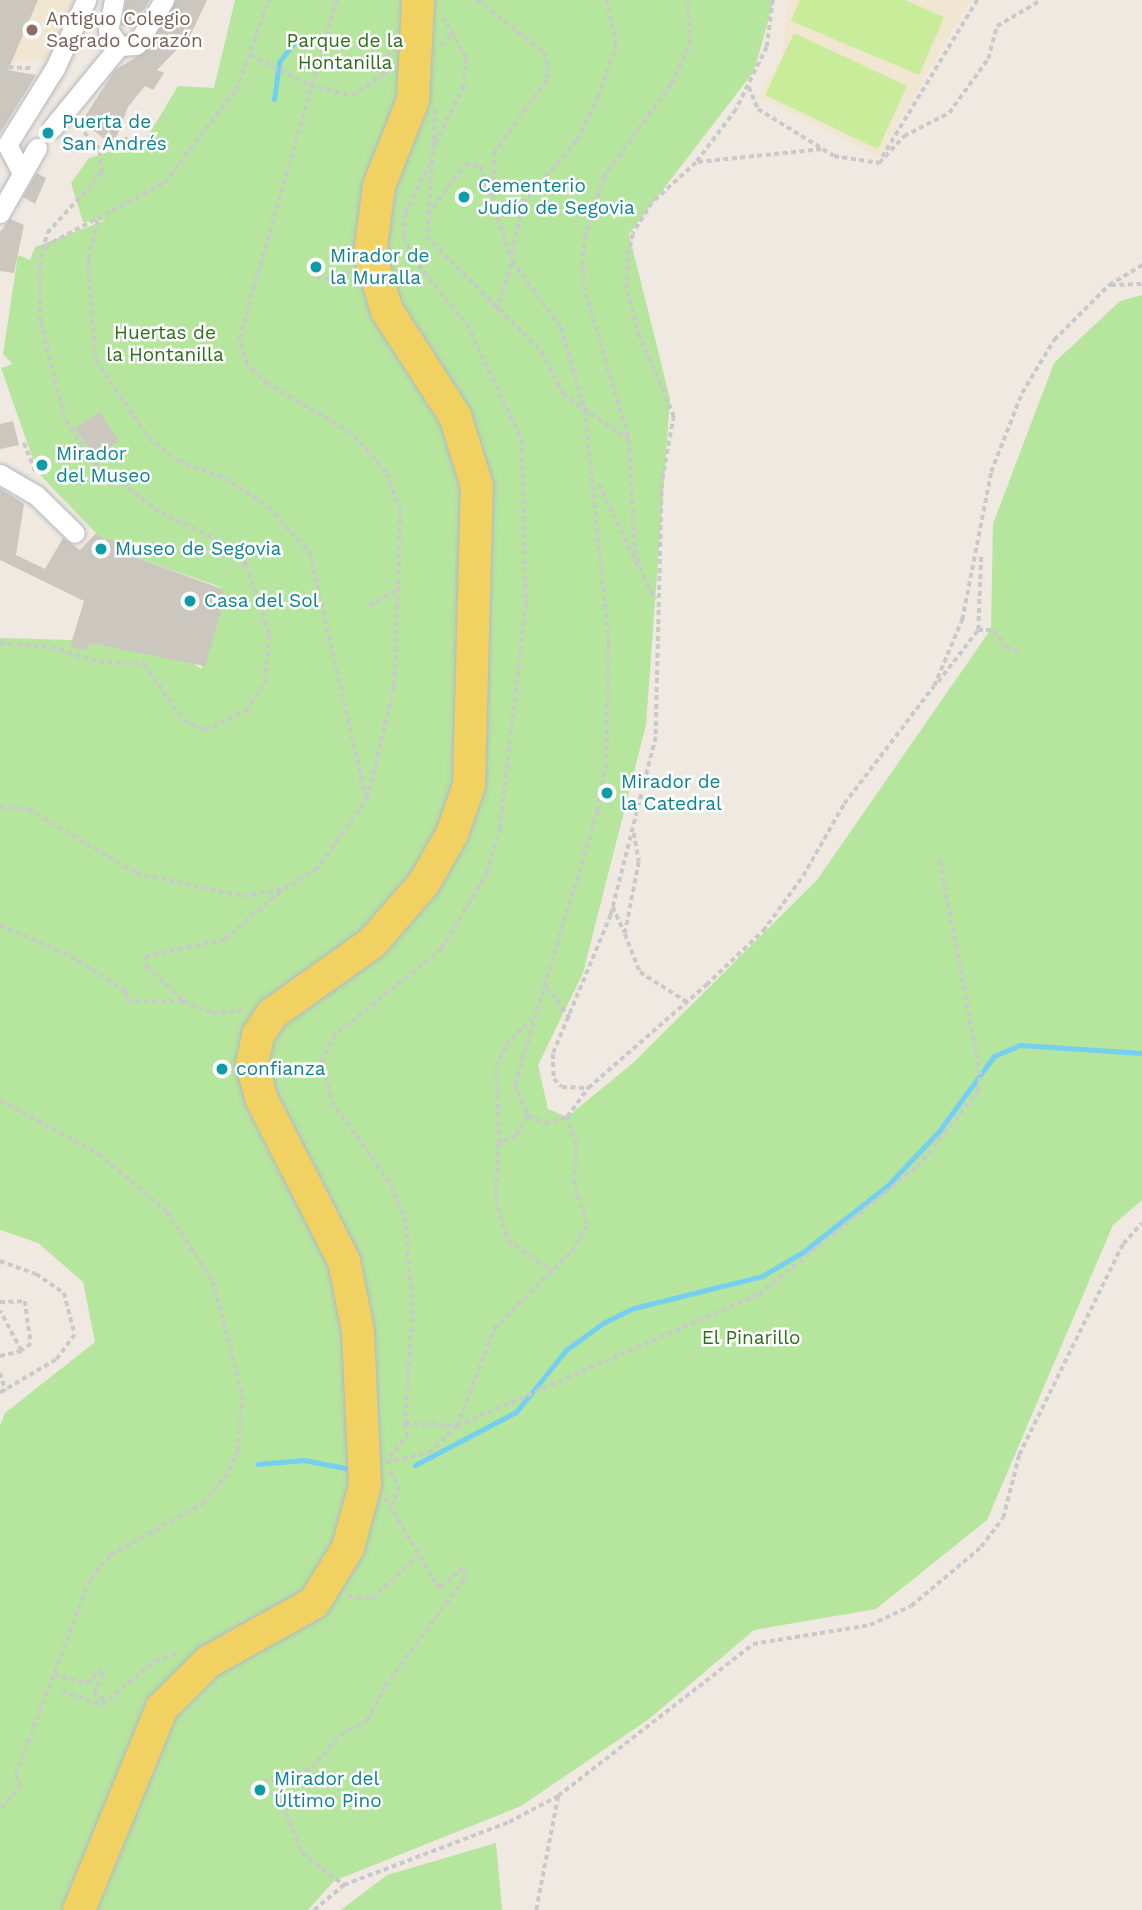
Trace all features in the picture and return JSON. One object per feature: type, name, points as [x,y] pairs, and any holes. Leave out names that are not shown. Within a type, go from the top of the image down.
[{"type":"main road","points":[[79,1910],[162,1708],[208,1662],[284,1624],[323,1593],[348,1548],[375,1474],[358,1331],[344,1261],[262,1100],[252,1063],[266,1020],[372,943],[424,883],[452,834],[469,785],[477,486],[455,416],[387,311],[370,254],[379,186],[414,100],[430,5]]},
{"type":"street","points":[[11,180],[8,145],[55,68],[86,0]]},
{"type":"street","points":[[114,0],[108,30],[119,46]]},
{"type":"street","points":[[52,128],[119,46],[136,45],[164,0]]},
{"type":"street","points":[[0,213],[11,180],[37,148]]},
{"type":"street","points":[[0,474],[36,495],[75,533]]},
{"type":"path","points":[[43,247],[70,228],[98,221],[164,183],[236,90],[252,56],[269,0]]},
{"type":"path","points":[[248,1010],[212,1013],[183,1001],[147,968],[145,957],[225,939],[284,889],[333,853],[367,799],[394,686],[400,588],[400,510],[386,472],[351,433],[267,384],[247,365],[239,339],[336,0]]},
{"type":"path","points":[[478,0],[544,52],[548,65],[547,81],[495,152],[493,201]]},
{"type":"path","points":[[497,312],[512,261],[511,237],[523,203],[577,140],[598,97],[616,46],[606,0]]},
{"type":"path","points":[[643,575],[635,550],[629,440],[582,282],[584,238],[603,178],[671,84],[691,44],[687,0]]},
{"type":"path","points":[[588,1088],[562,1087],[551,1068],[613,906],[656,737],[657,601],[662,483],[674,415],[639,334],[627,291],[628,258],[633,233],[652,203],[696,163],[749,84],[766,47],[773,0]]},
{"type":"path","points":[[879,163],[977,0]]},
{"type":"path","points":[[879,163],[904,136],[949,113],[988,59],[997,26],[1041,0]]},
{"type":"path","points":[[375,1474],[407,1437],[405,1423],[413,1310],[405,1217],[387,1178],[332,1101],[322,1060],[335,1035],[442,949],[488,872],[500,828],[526,604],[522,440],[467,324],[413,259],[404,237],[405,214],[463,88],[466,58],[430,5]]},
{"type":"path","points":[[252,56],[310,85],[352,96],[384,74],[386,55],[395,43]]},
{"type":"path","points":[[0,67],[55,68]]},
{"type":"path","points":[[749,84],[758,109],[822,149],[879,163]]},
{"type":"path","points":[[0,643],[51,647],[99,662],[144,664],[183,720],[205,730],[246,711],[265,682],[269,634],[246,565],[234,550],[159,512],[76,443],[44,345],[43,247],[47,233],[102,173],[99,149],[66,113]]},
{"type":"path","points":[[696,163],[822,149]]},
{"type":"path","points":[[430,163],[427,237],[497,312],[542,352],[563,394],[585,410],[612,422],[629,440]]},
{"type":"path","points":[[426,216],[465,164],[481,166],[512,261],[561,328],[585,410],[596,474],[597,541],[610,644],[606,764],[584,875],[536,1014],[515,1085],[528,1116],[545,1124],[567,1117],[588,1088],[763,931],[844,804],[978,630],[980,545]]},
{"type":"path","points":[[98,221],[88,260],[96,360],[149,438],[178,461],[225,478],[269,508],[310,553],[367,799]]},
{"type":"path","points":[[934,686],[962,620],[980,545],[991,472],[1022,393],[1054,340],[1108,285],[1142,265]]},
{"type":"path","points":[[310,270],[324,280],[355,269]]},
{"type":"path","points":[[1108,285],[1142,284]]},
{"type":"path","points":[[31,470],[38,467]]},
{"type":"path","points":[[596,474],[618,533],[657,601]]},
{"type":"path","points":[[369,606],[400,588]]},
{"type":"path","points":[[978,630],[994,630],[1006,647],[1020,652]]},
{"type":"path","points":[[0,807],[29,809],[136,873],[243,896],[284,889]]},
{"type":"path","points":[[625,934],[639,862],[633,828]]},
{"type":"path","points":[[375,1474],[429,1453],[457,1426],[759,1294],[933,1147],[978,1091],[981,1075],[939,857]]},
{"type":"path","points":[[613,906],[640,972],[687,1002]]},
{"type":"path","points":[[0,925],[71,956],[126,991],[127,1001],[183,1001]]},
{"type":"path","points":[[547,987],[570,1019]]},
{"type":"path","points":[[536,1014],[506,1045],[496,1067],[499,1143],[496,1199],[508,1241],[553,1271]]},
{"type":"path","points":[[0,1100],[99,1154],[167,1212],[213,1281],[243,1396],[238,1450],[228,1474],[175,1523],[110,1556],[73,1614],[54,1675],[16,1775],[21,1785],[0,1810]]},
{"type":"path","points":[[499,1143],[516,1136],[528,1116]]},
{"type":"path","points":[[457,1426],[494,1329],[553,1271],[587,1224],[574,1184],[576,1144],[567,1117]]},
{"type":"path","points":[[314,1910],[344,1885],[509,1822],[558,1796],[753,1644],[870,1625],[911,1606],[981,1547],[1003,1518],[1019,1455],[1123,1244],[1142,1223]]},
{"type":"path","points":[[0,1261],[43,1277],[64,1293],[75,1335],[56,1360],[0,1393]]},
{"type":"path","points":[[0,1302],[25,1301],[31,1344],[21,1351],[0,1356]]},
{"type":"path","points":[[0,1311],[21,1351]]},
{"type":"path","points":[[0,1373],[6,1391]]},
{"type":"path","points":[[405,1423],[457,1426]]},
{"type":"path","points":[[344,1885],[302,1853],[280,1798],[255,1785],[312,1769],[341,1734],[367,1721],[385,1686],[466,1578],[464,1568],[440,1588],[416,1557],[394,1504],[375,1474]]},
{"type":"path","points":[[375,1474],[399,1486],[394,1504]]},
{"type":"path","points":[[323,1593],[372,1600],[416,1557]]},
{"type":"path","points":[[62,1691],[91,1705],[106,1702],[126,1680],[190,1644]]},
{"type":"path","points":[[54,1675],[87,1684],[99,1670],[104,1674],[94,1691],[106,1702]]},
{"type":"path","points":[[536,1910],[558,1796]]},
{"type":"shaded area","name":"Antiguo Colegio Sagrado Corazón","points":[[0,0],[79,0],[50,60],[0,62]]},
{"type":"shaded area","points":[[789,0],[970,0],[879,157],[758,97],[781,58]]},
{"type":"green space","name":"El Pinarillo","points":[[235,0],[774,0],[754,71],[629,234],[670,399],[646,725],[583,973],[538,1065],[548,1109],[567,1117],[633,1063],[817,880],[991,629],[993,524],[1054,363],[1120,301],[1142,295],[1142,1200],[1113,1225],[987,1520],[876,1609],[754,1630],[649,1719],[521,1806],[334,1881],[308,1910],[0,1910],[0,1426],[5,1413],[95,1342],[83,1282],[38,1243],[0,1230],[0,638],[72,640],[87,650],[90,643],[189,660],[201,669],[225,596],[220,587],[121,552],[122,541],[106,541],[96,533],[40,475],[49,470],[43,457],[34,462],[1,368],[13,364],[3,354],[18,255],[30,260],[35,247],[106,220],[83,222],[71,183],[89,158],[115,150],[126,136],[142,146],[178,86],[214,88]]},
{"type":"green space","points":[[800,0],[905,0],[944,17],[919,75],[791,21]]},
{"type":"green space","points":[[794,33],[907,86],[878,149],[765,95]]},
{"type":"green space","points":[[496,1843],[502,1910],[341,1910],[387,1875]]},
{"type":"building","points":[[0,0],[38,0],[8,70],[36,75],[0,133]]},
{"type":"building","points":[[126,0],[150,0],[131,29],[121,25]]},
{"type":"building","points":[[176,0],[207,0],[190,36],[157,70],[164,73],[153,90],[145,86],[128,107],[113,146],[82,121],[115,70],[146,51]]},
{"type":"building","points":[[37,173],[46,178],[35,204],[23,197]]},
{"type":"building","points":[[10,219],[24,225],[14,273],[0,271],[0,232]]},
{"type":"building","points":[[100,412],[119,441],[95,457],[75,428]]},
{"type":"building","points":[[13,421],[19,445],[0,449],[0,424]]},
{"type":"building","name":"Casa del Sol","points":[[0,488],[24,504],[16,555],[45,569],[63,538],[80,550],[96,533],[105,540],[119,539],[124,553],[222,589],[225,598],[205,666],[90,643],[87,650],[70,647],[84,601],[0,560]]},
{"type":"waterway","points":[[274,99],[279,62],[294,43]]},
{"type":"waterway","points":[[415,1465],[516,1412],[566,1350],[603,1323],[634,1308],[762,1276],[803,1252],[888,1185],[939,1131],[994,1056],[1020,1045],[1142,1053]]},
{"type":"waterway","points":[[258,1464],[304,1460],[350,1469]]},
{"type":"place","name":"Antiguo Colegio Sagrado Corazón","points":[[32,30]]},
{"type":"place","name":"Puerta de San Andrés","points":[[48,133]]},
{"type":"place","name":"Cementerio Judío de Segovia","points":[[464,197]]},
{"type":"place","name":"Mirador de la Muralla","points":[[316,267]]},
{"type":"place","name":"Mirador del Museo","points":[[42,465]]},
{"type":"place","name":"Museo de Segovia","points":[[101,549]]},
{"type":"place","name":"Casa del Sol","points":[[190,601]]},
{"type":"place","name":"Mirador de la Catedral","points":[[607,793]]},
{"type":"place","name":"confianza","points":[[222,1069]]},
{"type":"place","name":"Mirador del Último Pino","points":[[260,1790]]},
{"type":"park label","name":"Parque de la Hontanilla","points":[[345,52]]},
{"type":"park label","name":"Huertas de la Hontanilla","points":[[165,344]]}]
